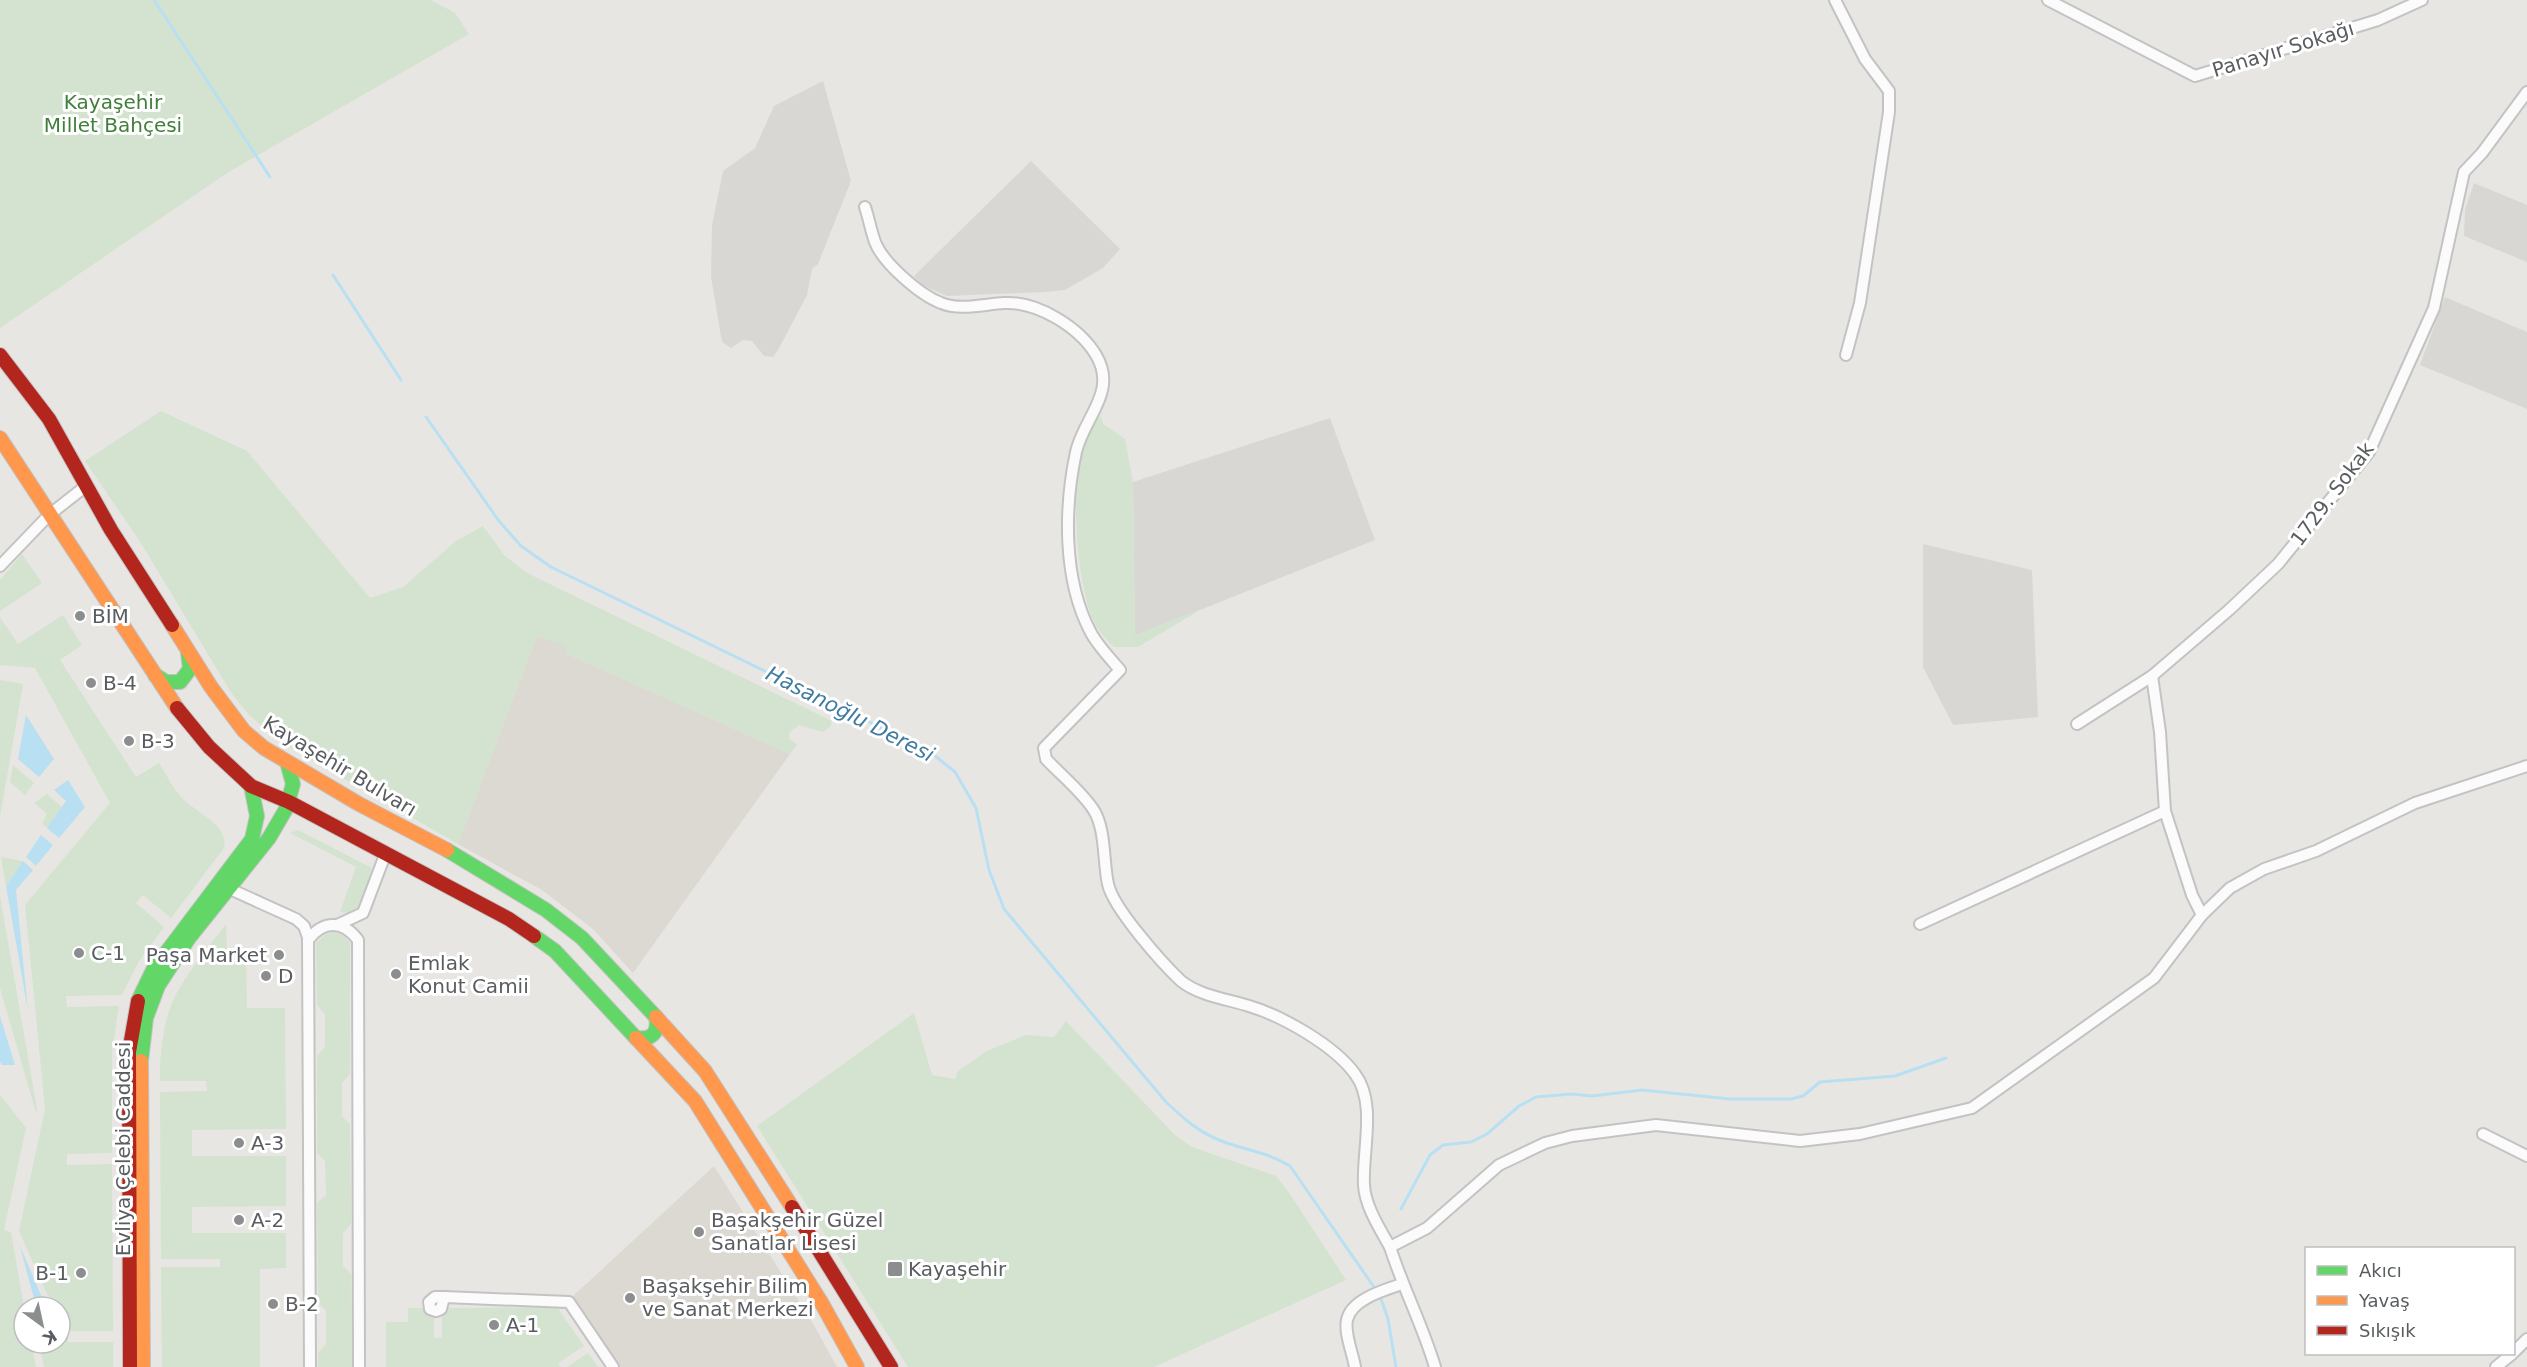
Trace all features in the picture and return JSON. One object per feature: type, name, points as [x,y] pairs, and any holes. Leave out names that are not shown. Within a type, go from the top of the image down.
[{"type":"main road","name":"Kayaşehir Bulvarı","points":[[0,355],[49,419],[111,530],[231,716],[264,748],[359,804],[456,855],[546,910],[582,938],[705,1071],[740,1122],[891,1367]]},
{"type":"main road","points":[[0,438],[49,515],[75,550],[154,675],[194,732],[251,786],[289,802],[509,920],[555,951],[695,1101],[821,1302],[857,1367]]},
{"type":"main road","points":[[154,675],[166,682],[176,683],[187,676],[191,664],[182,638]]},
{"type":"main road","name":"Evliya Çelebi Caddesi","points":[[130,1367],[136,1263],[141,1052],[146,1018],[154,995],[169,969],[268,839],[289,802],[293,776],[287,762]]},
{"type":"main road","name":"Evliya Çelebi Caddesi","points":[[143,1367],[136,1263],[129,1052],[134,1015],[142,990],[158,962],[252,839],[257,816],[251,786]]},
{"type":"main road","points":[[636,1038],[650,1039],[655,1035],[658,1026],[656,1017]]},
{"type":"street","points":[[1835,0],[1865,59],[1889,91],[1889,112],[1860,303],[1846,355]]},
{"type":"street","name":"Panayır Sokağı","points":[[2048,0],[2195,76],[2378,20],[2422,0]]},
{"type":"street","name":"1729. Sokak","points":[[2077,724],[2152,676],[2278,564],[2369,452],[2434,308],[2464,172],[2482,153],[2527,92]]},
{"type":"street","points":[[865,207],[876,244],[887,260],[920,291],[942,304],[1025,304],[1053,316],[1077,334],[1095,353],[1103,369],[1104,388],[1096,411],[1077,449],[1068,511],[1069,542],[1077,597],[1083,616],[1091,633],[1120,670],[1044,748],[1046,759],[1094,809],[1105,853],[1108,885],[1119,909],[1182,981],[1222,999],[1277,1015],[1344,1061],[1356,1074],[1363,1089],[1366,1117],[1364,1187],[1374,1217],[1390,1248],[1402,1284],[1425,1331],[1435,1367]]},
{"type":"street","points":[[0,566],[49,515],[86,486]]},
{"type":"street","points":[[2152,676],[2160,732],[2165,811],[2192,895],[2202,915]]},
{"type":"street","points":[[1390,1248],[1433,1223],[1498,1165],[1545,1143],[1572,1136],[1656,1125],[1800,1141],[1860,1134],[1972,1108],[2154,978],[2202,915],[2230,888],[2264,869],[2316,851],[2415,803],[2527,765]]},
{"type":"street","points":[[1920,924],[2165,811]]},
{"type":"street","points":[[308,940],[319,928],[337,925],[363,913],[385,855]]},
{"type":"street","points":[[230,889],[296,919],[304,926],[308,940],[310,1367]]},
{"type":"street","points":[[337,925],[347,928],[358,940],[359,1367]]},
{"type":"street","points":[[2483,1134],[2527,1156]]},
{"type":"street","points":[[1355,1367],[1347,1320],[1350,1312],[1364,1300],[1402,1284]]},
{"type":"street","points":[[444,1297],[569,1302],[613,1367]]},
{"type":"street","points":[[2515,1351],[2527,1339]]},
{"type":"street","points":[[2496,1367],[2511,1355]]},
{"type":"shaded area","points":[[823,81],[851,181],[818,264],[812,269],[807,295],[773,357],[764,356],[752,341],[743,340],[731,348],[722,342],[711,277],[712,225],[723,171],[755,148],[774,106]]},
{"type":"shaded area","points":[[1031,161],[1120,249],[1103,268],[1065,290],[1044,292],[947,296],[920,284],[914,276]]},
{"type":"shaded area","points":[[2474,183],[2527,205],[2527,262],[2464,236],[2465,210]]},
{"type":"shaded area","points":[[2445,297],[2527,332],[2527,409],[2420,365]]},
{"type":"shaded area","points":[[1330,418],[1375,540],[1135,636],[1133,482]]},
{"type":"shaded area","points":[[1923,544],[2032,570],[2038,717],[1953,725],[1923,667]]},
{"type":"shaded area","points":[[537,636],[568,646],[565,653],[790,754],[633,973],[593,929],[542,890],[458,844]]},
{"type":"shaded area","name":"Başakşehir Güzel Sanatlar Lisesi","points":[[714,1166],[815,1327],[837,1367],[620,1367],[572,1297]]},
{"type":"green space","name":"Kayaşehir Millet Bahçesi","points":[[0,0],[431,0],[455,13],[469,34],[227,173],[0,328]]},
{"type":"green space","points":[[161,411],[247,451],[370,598],[403,587],[456,541],[483,526],[505,556],[527,573],[832,721],[830,727],[823,732],[799,725],[789,733],[789,739],[797,744],[790,754],[565,653],[567,646],[537,636],[458,844],[280,742],[249,715],[232,694],[139,540],[85,461]]},
{"type":"green space","points":[[1101,416],[1103,424],[1125,439],[1133,482],[1135,635],[1205,607],[1138,647],[1114,647],[1098,630],[1089,609],[1080,566],[1077,538],[1077,479],[1081,453],[1089,431]]},
{"type":"green space","points":[[22,554],[42,583],[0,611],[0,580]]},
{"type":"green space","points":[[63,615],[82,645],[60,660],[136,777],[159,763],[179,795],[217,826],[224,840],[224,848],[171,918],[143,895],[136,903],[164,927],[139,961],[122,995],[66,996],[67,1007],[119,1006],[112,1052],[112,1153],[67,1154],[67,1165],[112,1164],[113,1331],[72,1331],[72,1295],[48,1295],[19,1231],[45,1109],[25,905],[110,803],[35,668],[0,665],[0,617],[18,644]]},
{"type":"green space","points":[[0,680],[23,684],[0,817]]},
{"type":"green space","points":[[13,765],[34,783],[25,795],[10,782]]},
{"type":"green space","points":[[47,794],[62,807],[47,828],[42,823],[47,814],[34,803]]},
{"type":"green space","points":[[298,830],[372,868],[362,905],[357,914],[340,912],[356,867],[290,833]]},
{"type":"green space","points":[[1,857],[23,861],[6,886]]},
{"type":"green space","points":[[0,896],[37,1109],[36,1113],[0,988]]},
{"type":"green space","points":[[226,924],[227,950],[246,950],[247,1008],[285,1008],[286,1129],[192,1130],[192,1156],[286,1156],[286,1206],[192,1207],[192,1233],[286,1233],[286,1268],[260,1269],[260,1367],[162,1367],[161,1267],[220,1267],[220,1259],[161,1259],[160,1092],[207,1091],[206,1081],[160,1081],[164,1031],[169,1012],[185,979]]},
{"type":"green space","points":[[333,932],[343,935],[350,943],[350,1074],[342,1083],[342,1116],[350,1124],[351,1224],[343,1233],[343,1266],[351,1274],[352,1367],[318,1367],[318,1353],[326,1344],[326,1311],[318,1303],[317,1203],[326,1195],[325,1161],[317,1153],[317,1056],[325,1047],[325,1014],[317,1005],[316,943],[324,935]]},
{"type":"green space","points":[[914,1013],[932,1075],[955,1079],[958,1071],[987,1051],[1026,1035],[1054,1037],[1066,1021],[1175,1135],[1192,1147],[1276,1176],[1346,1280],[1154,1367],[908,1367],[757,1126]]},
{"type":"green space","points":[[0,1095],[26,1128],[4,1230],[11,1232],[22,1295],[12,1295],[12,1355],[34,1355],[36,1367],[0,1367]]},
{"type":"green space","points":[[557,1307],[584,1346],[558,1363],[561,1367],[386,1367],[386,1322],[408,1322],[408,1308],[425,1308],[434,1316],[434,1338],[442,1338],[442,1315],[447,1308]]},
{"type":"green space","points":[[72,1342],[113,1342],[113,1367],[44,1367],[42,1355],[72,1355]]},
{"type":"green space","points":[[588,1353],[598,1367],[567,1367]]},
{"type":"water","points":[[26,715],[54,759],[39,777],[18,759]]},
{"type":"water","points":[[68,780],[85,807],[59,838],[47,828],[66,801],[54,790]]},
{"type":"water","points":[[41,835],[53,845],[36,866],[26,857]]},
{"type":"water","points":[[23,861],[33,870],[16,890],[28,1011],[6,886]]},
{"type":"water","points":[[0,1016],[15,1065],[2,1065],[0,1062]]},
{"type":"water","points":[[20,1246],[41,1295],[33,1295]]},
{"type":"waterway","name":"Hasanoğlu Deresi","points":[[154,0],[270,177]]},
{"type":"waterway","name":"Hasanoğlu Deresi","points":[[333,275],[401,380]]},
{"type":"waterway","name":"Hasanoğlu Deresi","points":[[426,417],[499,521],[521,546],[551,567],[929,751],[955,772],[976,808],[989,870],[1004,909],[1166,1102],[1178,1113],[1211,1136],[1273,1157],[1290,1166],[1376,1290]]},
{"type":"waterway","points":[[1401,1209],[1430,1155],[1443,1145],[1471,1142],[1487,1134],[1519,1106],[1536,1097],[1571,1094],[1592,1096],[1642,1090],[1730,1099],[1791,1099],[1803,1096],[1820,1082],[1895,1076],[1946,1058]]},
{"type":"waterway","name":"Hasanoğlu Deresi","points":[[1380,1296],[1388,1319],[1396,1367]]},
{"type":"traffic: fast","points":[[155,675],[166,682],[180,682],[190,669],[188,653]]},
{"type":"traffic: fast","points":[[141,1061],[146,1018],[158,986],[189,938],[269,838],[286,809],[293,784],[287,762]]},
{"type":"traffic: fast","points":[[138,1001],[153,970],[252,839],[257,816],[251,786]]},
{"type":"traffic: fast","points":[[447,850],[546,910],[582,938],[656,1017],[653,1034],[646,1038],[636,1038],[555,951],[534,936]]},
{"type":"traffic: slow","points":[[0,438],[177,708]]},
{"type":"traffic: slow","points":[[172,625],[211,687],[244,731],[264,748],[359,804],[447,850]]},
{"type":"traffic: slow","points":[[656,1017],[705,1071],[792,1207]]},
{"type":"traffic: slow","points":[[636,1038],[695,1101],[821,1302],[857,1367]]},
{"type":"traffic: slow","points":[[141,1061],[143,1367]]},
{"type":"traffic: jam","points":[[0,355],[49,419],[111,530],[172,625]]},
{"type":"traffic: jam","points":[[177,708],[209,747],[251,786],[289,802],[509,919],[534,936]]},
{"type":"traffic: jam","points":[[130,1367],[129,1052],[138,1001]]},
{"type":"traffic: jam","points":[[792,1207],[891,1367]]},
{"type":"place","name":"BİM","points":[[80,616]]},
{"type":"place","name":"B-4","points":[[91,683]]},
{"type":"place","name":"B-3","points":[[129,741]]},
{"type":"place","name":"C-1","points":[[79,953]]},
{"type":"place","name":"Paşa Market","points":[[279,955]]},
{"type":"place","name":"Emlak Konut Camii","points":[[396,974]]},
{"type":"place","name":"D","points":[[266,976]]},
{"type":"place","name":"A-3","points":[[239,1143]]},
{"type":"place","name":"A-2","points":[[239,1220]]},
{"type":"place","name":"Başakşehir Güzel Sanatlar Lisesi","points":[[699,1232]]},
{"type":"place","name":"Kayaşehir","points":[[895,1269]]},
{"type":"place","name":"B-1","points":[[81,1273]]},
{"type":"place","name":"Başakşehir Bilim ve Sanat Merkezi","points":[[630,1298]]},
{"type":"place","name":"B-2","points":[[273,1304]]},
{"type":"place","name":"A-1","points":[[494,1325]]}]
